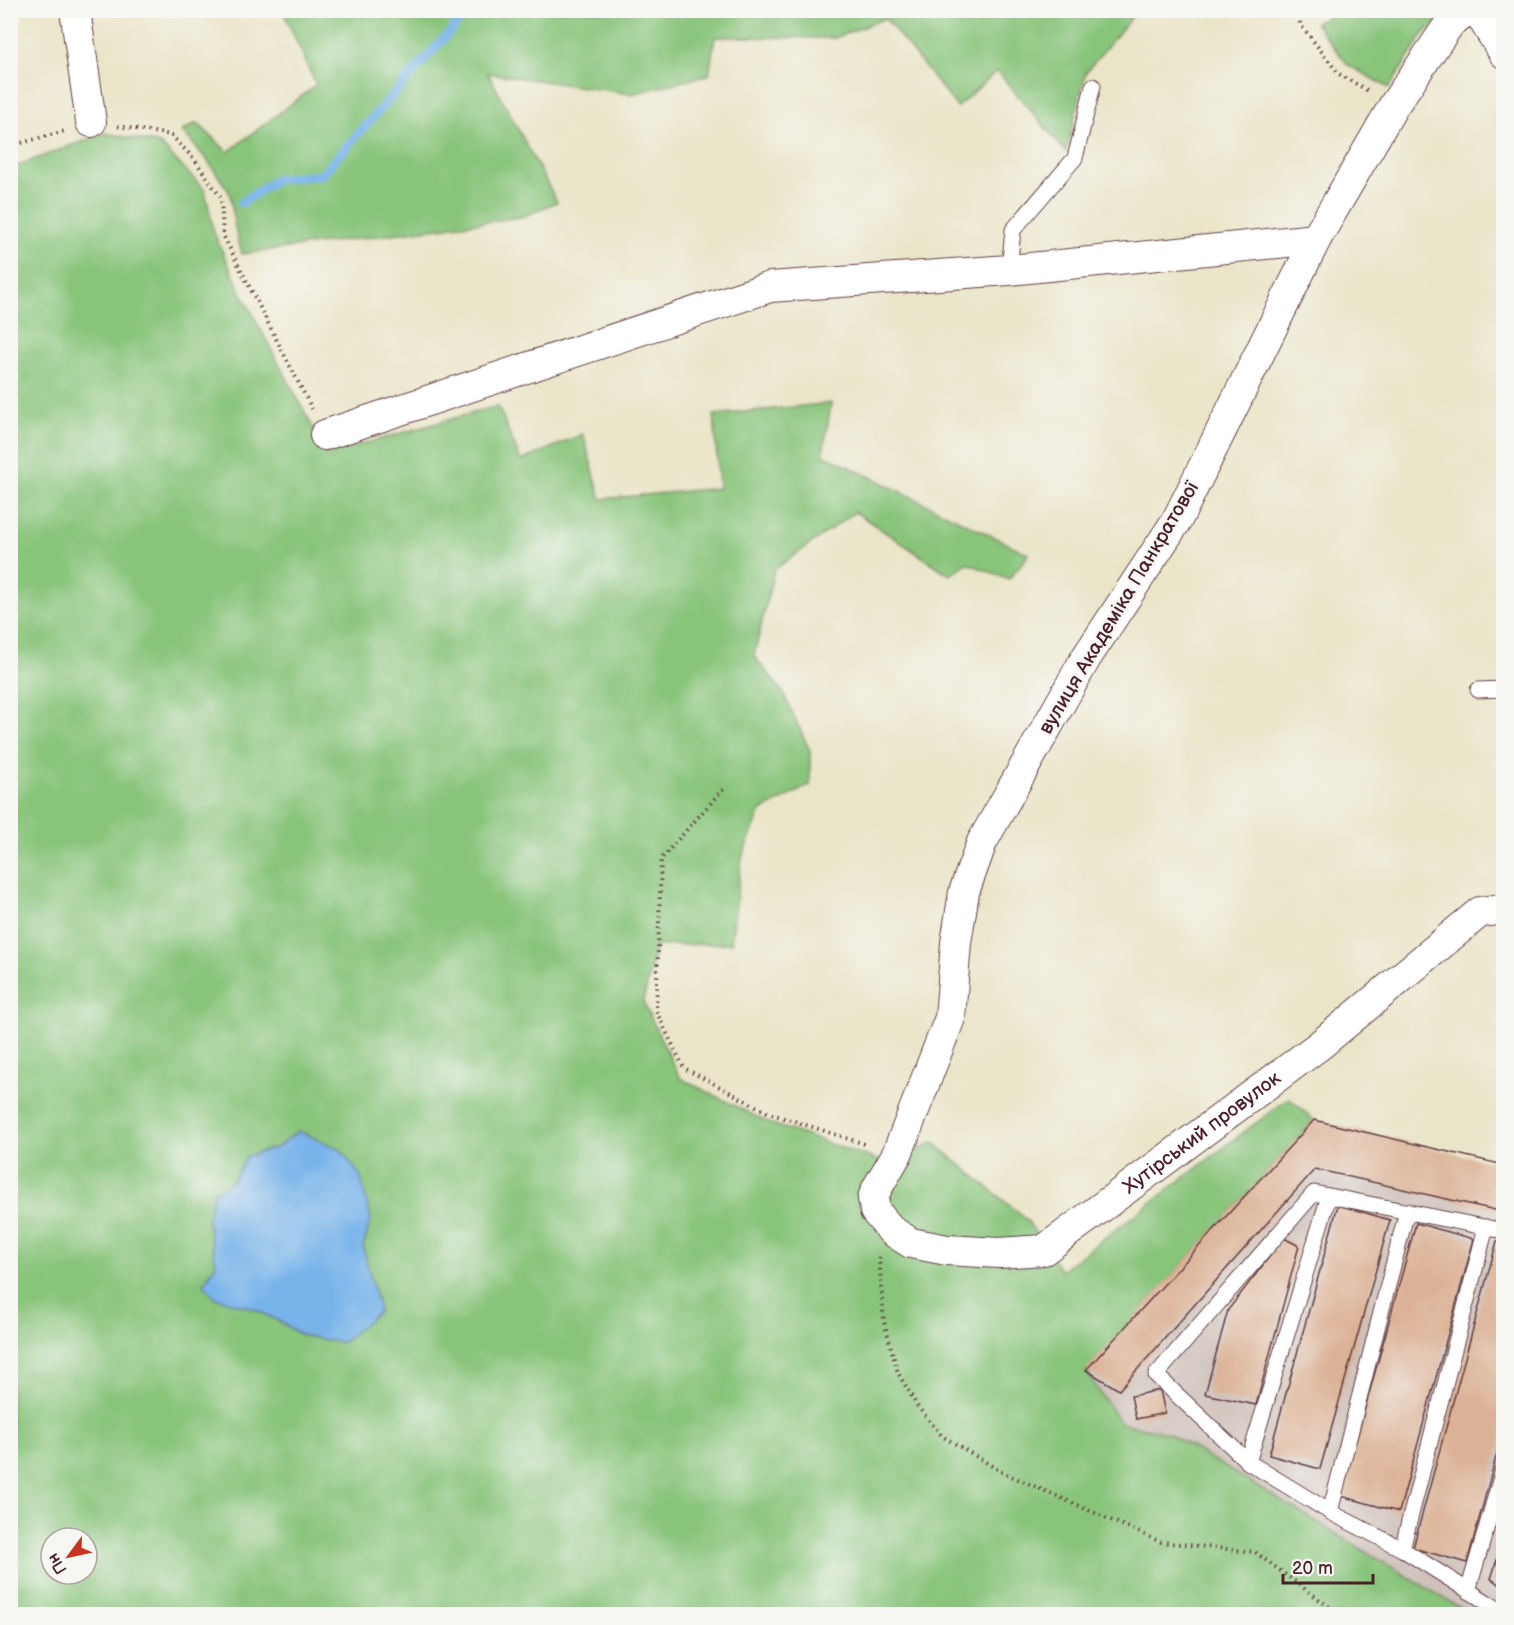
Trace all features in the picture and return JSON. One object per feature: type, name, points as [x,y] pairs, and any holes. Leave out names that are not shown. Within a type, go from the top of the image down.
[{"type":"street","points":[[75,10],[91,122]]},
{"type":"street","name":"вулиця Академіка Панкратової","points":[[875,1211],[873,1198],[897,1154],[950,1018],[956,943],[964,892],[982,842],[1086,658],[1177,520],[1316,239],[1394,105],[1450,23],[1470,10]]},
{"type":"street","points":[[1477,10],[1503,53]]},
{"type":"street","points":[[325,435],[770,287],[1009,270],[1316,239]]},
{"type":"street","name":"Хутірський провулок","points":[[875,1211],[892,1231],[911,1243],[947,1250],[999,1253],[1044,1250],[1320,1044],[1480,912],[1503,909]]},
{"type":"lane","points":[[1009,270],[1013,230],[1075,158],[1093,86]]},
{"type":"lane","points":[[1478,690],[1503,689]]},
{"type":"lane","points":[[1503,1231],[1314,1193],[1156,1375],[1248,1462],[1330,1512],[1402,1549],[1503,1613]]},
{"type":"lane","points":[[1248,1462],[1329,1196]]},
{"type":"lane","points":[[1330,1512],[1407,1211]]},
{"type":"lane","points":[[1402,1549],[1486,1227]]},
{"type":"lane","points":[[1468,1591],[1503,1467]]},
{"type":"path","points":[[1299,10],[1300,24],[1339,74],[1394,105]]},
{"type":"path","points":[[10,146],[46,138],[91,122],[171,135],[195,160],[221,198],[223,236],[325,435]]},
{"type":"path","points":[[723,789],[661,859],[657,1011],[684,1068],[769,1113],[897,1154]]},
{"type":"path","points":[[875,1211],[884,1322],[898,1373],[918,1407],[942,1436],[1002,1472],[1161,1542],[1255,1552],[1339,1614]]},
{"type":"shaded area","points":[[1314,1120],[1503,1165],[1503,1614],[1470,1614],[1168,1433],[1120,1423],[1086,1370]]},
{"type":"green space","points":[[283,11],[1137,11],[1086,72],[1066,152],[997,71],[957,107],[885,18],[835,38],[715,37],[709,75],[631,94],[488,73],[557,202],[522,217],[242,254],[235,228],[230,193],[208,161],[182,131],[197,123],[228,152],[316,85]]},
{"type":"green space","points":[[1340,11],[1451,11],[1424,33],[1389,88],[1348,65],[1315,23]]},
{"type":"green space","points":[[105,133],[160,144],[205,190],[214,233],[241,292],[327,454],[498,406],[521,461],[583,434],[601,499],[719,488],[714,415],[831,403],[823,454],[1029,554],[1009,579],[967,563],[950,575],[855,512],[774,570],[754,656],[782,691],[810,751],[810,785],[761,811],[742,857],[731,943],[656,946],[643,1002],[680,1078],[769,1123],[892,1165],[933,1142],[1027,1220],[1061,1271],[1289,1098],[1314,1120],[1086,1371],[1120,1423],[1168,1433],[1470,1614],[11,1614],[11,168]]},
{"type":"water","points":[[298,1131],[340,1149],[360,1175],[371,1219],[363,1247],[379,1311],[342,1343],[301,1335],[254,1309],[214,1297],[204,1284],[216,1264],[207,1220],[214,1192],[232,1181],[247,1156],[278,1147]]},
{"type":"building","points":[[1314,1120],[1504,1165],[1504,1212],[1315,1169],[1119,1390],[1086,1370]]},
{"type":"building","points":[[1338,1205],[1390,1220],[1320,1469],[1269,1455]]},
{"type":"building","points":[[1416,1223],[1474,1239],[1399,1512],[1341,1496]]},
{"type":"building","points":[[1284,1238],[1299,1246],[1256,1405],[1205,1394],[1228,1310]]},
{"type":"building","points":[[1497,1241],[1504,1243],[1504,1428],[1467,1563],[1413,1548]]},
{"type":"building","points":[[1160,1390],[1165,1413],[1136,1419],[1131,1396]]},
{"type":"building","points":[[1504,1537],[1504,1587],[1491,1579]]},
{"type":"waterway","points":[[241,203],[277,179],[321,175],[463,17],[506,10]]}]
